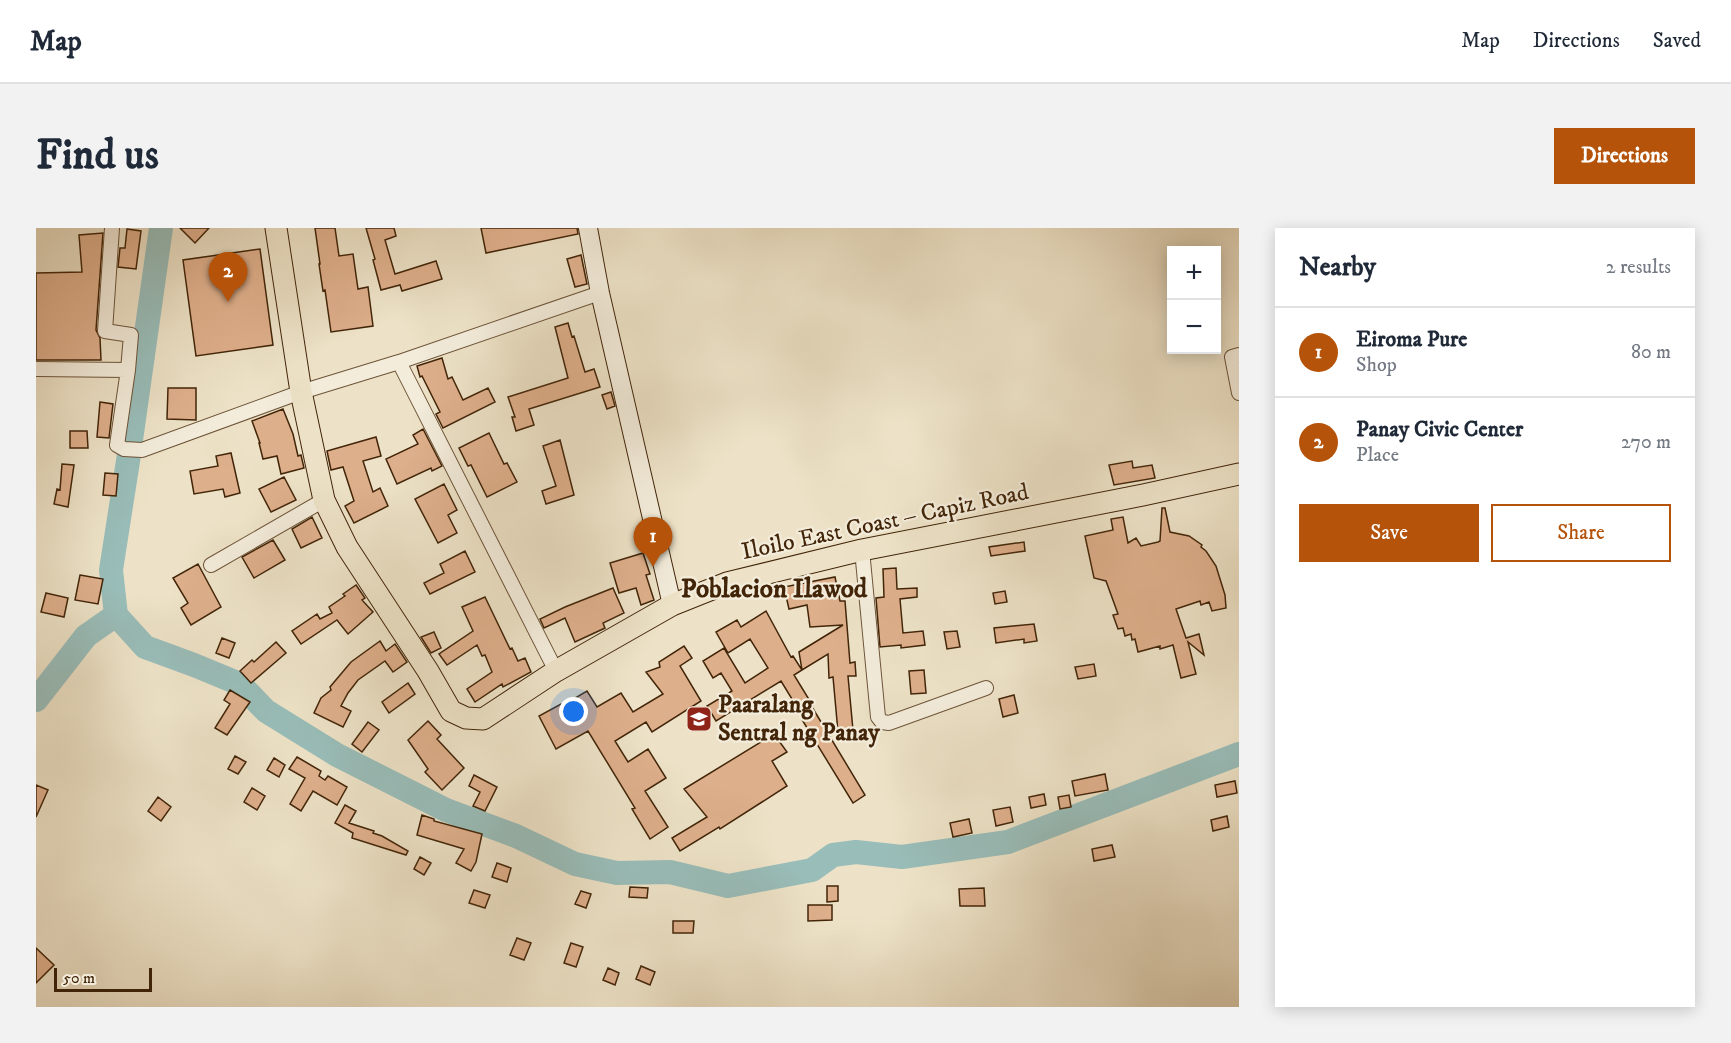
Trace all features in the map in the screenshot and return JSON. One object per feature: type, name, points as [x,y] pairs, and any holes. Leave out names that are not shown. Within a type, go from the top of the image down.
[{"type":"main road","name":"Iloilo East Coast – Capiz Road","points":[[276,228],[301,392],[324,500],[347,547],[428,670],[450,711],[466,718],[483,719],[556,671],[672,604],[727,583],[862,550],[1239,474]]},
{"type":"street","points":[[112,228],[105,331],[131,335],[117,445],[124,448],[141,450],[301,392],[399,362],[600,293]]},
{"type":"street","points":[[588,228],[600,293],[672,604]]},
{"type":"street","points":[[1239,355],[1232,357],[1239,393]]},
{"type":"street","points":[[399,362],[556,671]]},
{"type":"street","points":[[36,369],[128,370]]},
{"type":"street","points":[[211,565],[324,500]]},
{"type":"street","points":[[862,550],[878,717],[882,722],[889,723],[986,688]]},
{"type":"building","points":[[180,228],[209,228],[195,243]]},
{"type":"building","points":[[315,228],[335,228],[339,256],[353,254],[358,289],[368,287],[373,326],[331,332]]},
{"type":"building","points":[[366,228],[394,228],[396,236],[385,240],[395,274],[436,261],[442,279],[402,291],[400,285],[381,290]]},
{"type":"building","points":[[481,228],[577,228],[578,234],[486,253]]},
{"type":"building","points":[[127,229],[141,231],[136,269],[118,267],[120,248],[125,248]]},
{"type":"building","points":[[103,233],[96,330],[100,338],[101,360],[36,360],[36,273],[82,272],[79,235]]},
{"type":"building","points":[[260,249],[273,345],[196,356],[183,260]]},
{"type":"building","points":[[581,255],[587,284],[575,287],[567,259]]},
{"type":"building","points":[[568,323],[585,372],[594,369],[600,387],[529,409],[534,425],[516,431],[512,417],[515,417],[508,397],[568,378],[555,327]]},
{"type":"building","points":[[442,358],[448,379],[452,377],[463,400],[488,388],[495,402],[443,428],[436,414],[440,412],[422,376],[420,377],[417,366]]},
{"type":"building","points":[[168,388],[196,388],[196,420],[167,419]]},
{"type":"building","points":[[611,392],[615,406],[607,409],[602,395]]},
{"type":"building","points":[[100,402],[113,404],[109,438],[97,437]]},
{"type":"building","points":[[283,409],[304,468],[281,474],[277,456],[263,459],[252,421]]},
{"type":"building","points":[[423,429],[442,466],[432,471],[431,468],[397,484],[386,459],[418,444],[413,435]]},
{"type":"building","points":[[70,431],[87,431],[88,448],[70,448]]},
{"type":"building","points":[[489,433],[504,464],[507,463],[517,482],[487,497],[471,465],[468,466],[459,448]]},
{"type":"building","points":[[376,437],[381,456],[363,461],[373,492],[380,488],[388,506],[354,523],[345,506],[354,501],[343,467],[331,470],[327,451]]},
{"type":"building","points":[[560,440],[574,495],[546,504],[542,491],[556,486],[543,446]]},
{"type":"building","points":[[231,453],[240,493],[225,497],[223,489],[194,494],[190,471],[218,466],[216,456]]},
{"type":"building","points":[[1132,461],[1133,468],[1152,465],[1155,478],[1114,485],[1109,465]]},
{"type":"building","points":[[62,464],[74,465],[68,507],[54,504],[57,489],[60,490]]},
{"type":"building","points":[[105,473],[118,474],[116,496],[103,495]]},
{"type":"building","points":[[284,477],[296,500],[271,512],[259,489]]},
{"type":"building","points":[[444,484],[457,510],[448,515],[457,533],[438,543],[415,499]]},
{"type":"building","points":[[1162,508],[1165,508],[1170,532],[1189,536],[1202,545],[1201,547],[1216,566],[1225,595],[1226,608],[1212,611],[1209,602],[1201,605],[1200,601],[1176,609],[1186,638],[1199,634],[1204,655],[1188,642],[1196,674],[1181,678],[1173,645],[1138,652],[1135,639],[1132,640],[1131,634],[1125,636],[1123,628],[1118,629],[1113,615],[1118,614],[1106,581],[1094,578],[1085,536],[1113,530],[1111,519],[1123,517],[1128,543],[1136,538],[1141,546],[1158,542],[1160,541]]},
{"type":"building","points":[[312,517],[322,538],[301,548],[292,529]]},
{"type":"building","points":[[273,540],[285,560],[254,578],[242,557]]},
{"type":"building","points":[[1024,542],[1025,551],[991,556],[989,547]]},
{"type":"building","points":[[465,551],[475,572],[430,594],[424,583],[444,573],[440,564]]},
{"type":"building","points":[[643,553],[650,574],[646,575],[654,600],[641,605],[636,588],[619,593],[610,563]]},
{"type":"building","points":[[198,564],[221,607],[191,625],[181,608],[188,603],[173,578]]},
{"type":"building","points":[[896,568],[897,589],[917,588],[917,597],[900,599],[903,633],[923,631],[925,645],[901,648],[901,645],[880,647],[876,598],[884,597],[883,569]]},
{"type":"building","points":[[80,575],[103,579],[98,604],[75,600]]},
{"type":"building","points":[[835,577],[840,601],[845,601],[850,663],[855,662],[856,676],[848,676],[853,730],[838,732],[833,677],[829,678],[828,654],[802,670],[799,652],[843,625],[810,627],[807,605],[789,609],[784,587]]},
{"type":"building","points":[[356,585],[365,598],[362,600],[373,612],[348,634],[337,620],[301,644],[292,631],[317,614],[320,619],[332,613],[329,607]]},
{"type":"building","points":[[613,588],[624,613],[603,623],[605,628],[575,642],[565,618],[544,628],[540,619]]},
{"type":"building","points":[[1005,591],[1007,602],[995,604],[993,593]]},
{"type":"building","points":[[46,593],[68,598],[64,617],[41,612]]},
{"type":"building","points":[[485,597],[510,649],[512,648],[518,661],[525,658],[531,672],[503,687],[502,684],[475,702],[467,689],[492,672],[485,655],[482,656],[477,645],[447,665],[439,654],[473,631],[462,607]]},
{"type":"building","points":[[766,611],[791,657],[793,656],[802,670],[794,675],[865,795],[853,803],[781,681],[716,721],[707,706],[732,691],[721,673],[713,678],[703,661],[724,648],[745,683],[768,668],[750,639],[728,653],[716,632],[737,620],[741,627]]},
{"type":"building","points":[[1034,624],[1037,641],[1024,643],[1024,639],[996,643],[994,628]]},
{"type":"building","points":[[957,631],[960,647],[947,649],[944,632]]},
{"type":"building","points":[[434,632],[441,648],[431,653],[421,637]]},
{"type":"building","points":[[222,638],[235,643],[229,658],[216,653]]},
{"type":"building","points":[[380,641],[386,651],[395,644],[407,662],[393,672],[385,661],[358,680],[341,706],[351,711],[343,727],[314,713],[321,698],[331,690],[330,687],[351,662]]},
{"type":"building","points":[[276,642],[286,653],[251,683],[240,671]]},
{"type":"building","points":[[684,646],[692,658],[680,666],[701,701],[652,732],[646,722],[615,741],[628,762],[648,749],[666,778],[645,791],[668,827],[650,839],[632,809],[635,808],[588,731],[556,749],[539,716],[587,691],[597,707],[621,693],[633,712],[663,694],[646,672],[660,667],[659,662]]},
{"type":"building","points":[[1094,664],[1096,676],[1078,679],[1075,667]]},
{"type":"building","points":[[924,670],[926,693],[911,694],[909,671]]},
{"type":"building","points":[[408,683],[415,694],[389,713],[382,702]]},
{"type":"building","points":[[230,690],[250,702],[227,735],[215,728],[230,704],[224,700]]},
{"type":"building","points":[[1014,695],[1018,713],[1003,717],[999,699]]},
{"type":"building","points":[[428,721],[441,735],[437,739],[464,768],[442,790],[425,772],[428,769],[408,740]]},
{"type":"building","points":[[368,722],[379,730],[362,752],[352,744]]},
{"type":"building","points":[[774,734],[787,752],[772,761],[787,786],[720,829],[719,827],[680,851],[672,838],[707,817],[684,789]]},
{"type":"building","points":[[235,756],[246,762],[238,774],[228,769]]},
{"type":"building","points":[[297,757],[321,771],[319,776],[325,780],[328,776],[347,787],[337,805],[313,791],[301,811],[290,804],[305,778],[289,769]]},
{"type":"building","points":[[274,758],[285,765],[279,777],[267,770]]},
{"type":"building","points":[[1105,774],[1108,790],[1075,796],[1072,781]]},
{"type":"building","points":[[474,775],[497,787],[485,811],[473,806],[480,792],[469,786]]},
{"type":"building","points":[[1235,781],[1237,793],[1217,797],[1215,785]]},
{"type":"building","points":[[36,785],[48,790],[36,817]]},
{"type":"building","points":[[252,788],[265,796],[257,810],[244,802]]},
{"type":"building","points":[[1044,794],[1046,805],[1031,808],[1029,797]]},
{"type":"building","points":[[1069,795],[1071,807],[1060,809],[1058,797]]},
{"type":"building","points":[[158,797],[171,807],[161,821],[148,811]]},
{"type":"building","points":[[345,805],[356,811],[349,823],[374,831],[373,833],[408,851],[406,855],[352,838],[353,833],[335,823]]},
{"type":"building","points":[[1010,807],[1013,822],[996,826],[993,810]]},
{"type":"building","points":[[422,815],[434,821],[482,834],[476,862],[471,871],[456,863],[464,849],[417,835]]},
{"type":"building","points":[[1227,816],[1229,827],[1213,831],[1211,820]]},
{"type":"building","points":[[969,819],[972,833],[953,837],[950,823]]},
{"type":"building","points":[[1112,845],[1115,857],[1094,861],[1092,849]]},
{"type":"building","points":[[420,857],[431,863],[424,875],[414,869]]},
{"type":"building","points":[[497,863],[511,868],[507,882],[492,877]]},
{"type":"building","points":[[827,886],[838,886],[838,901],[827,902]]},
{"type":"building","points":[[630,887],[648,888],[647,898],[629,897]]},
{"type":"building","points":[[984,888],[985,906],[960,906],[959,889]]},
{"type":"building","points":[[474,890],[490,895],[485,908],[469,903]]},
{"type":"building","points":[[581,891],[591,894],[586,908],[575,904]]},
{"type":"building","points":[[808,905],[832,905],[832,920],[808,921]]},
{"type":"building","points":[[673,921],[694,921],[693,933],[673,933]]},
{"type":"building","points":[[517,938],[531,943],[524,960],[510,955]]},
{"type":"building","points":[[571,943],[583,947],[576,967],[564,963]]},
{"type":"building","points":[[36,948],[54,965],[36,983]]},
{"type":"building","points":[[641,966],[655,972],[650,985],[636,979]]},
{"type":"building","points":[[608,968],[619,973],[615,985],[603,980]]},
{"type":"waterway","points":[[161,228],[111,570],[116,615],[145,647],[240,684],[266,711],[337,755],[446,810],[516,836],[575,864],[617,873],[670,872],[728,886],[812,870],[833,855],[856,852],[902,857],[1008,842],[1239,754]]},
{"type":"waterway","points":[[36,700],[86,636],[116,615]]},
{"type":"place","name":"Panay Civic Center","points":[[228,302]]},
{"type":"place","name":"Eiroma Pure","points":[[653,567]]},
{"type":"place","name":"Paaralang Sentral ng Panay","points":[[699,719]]},
{"type":"district","name":"Poblacion Ilawod","points":[[774,589]]}]
